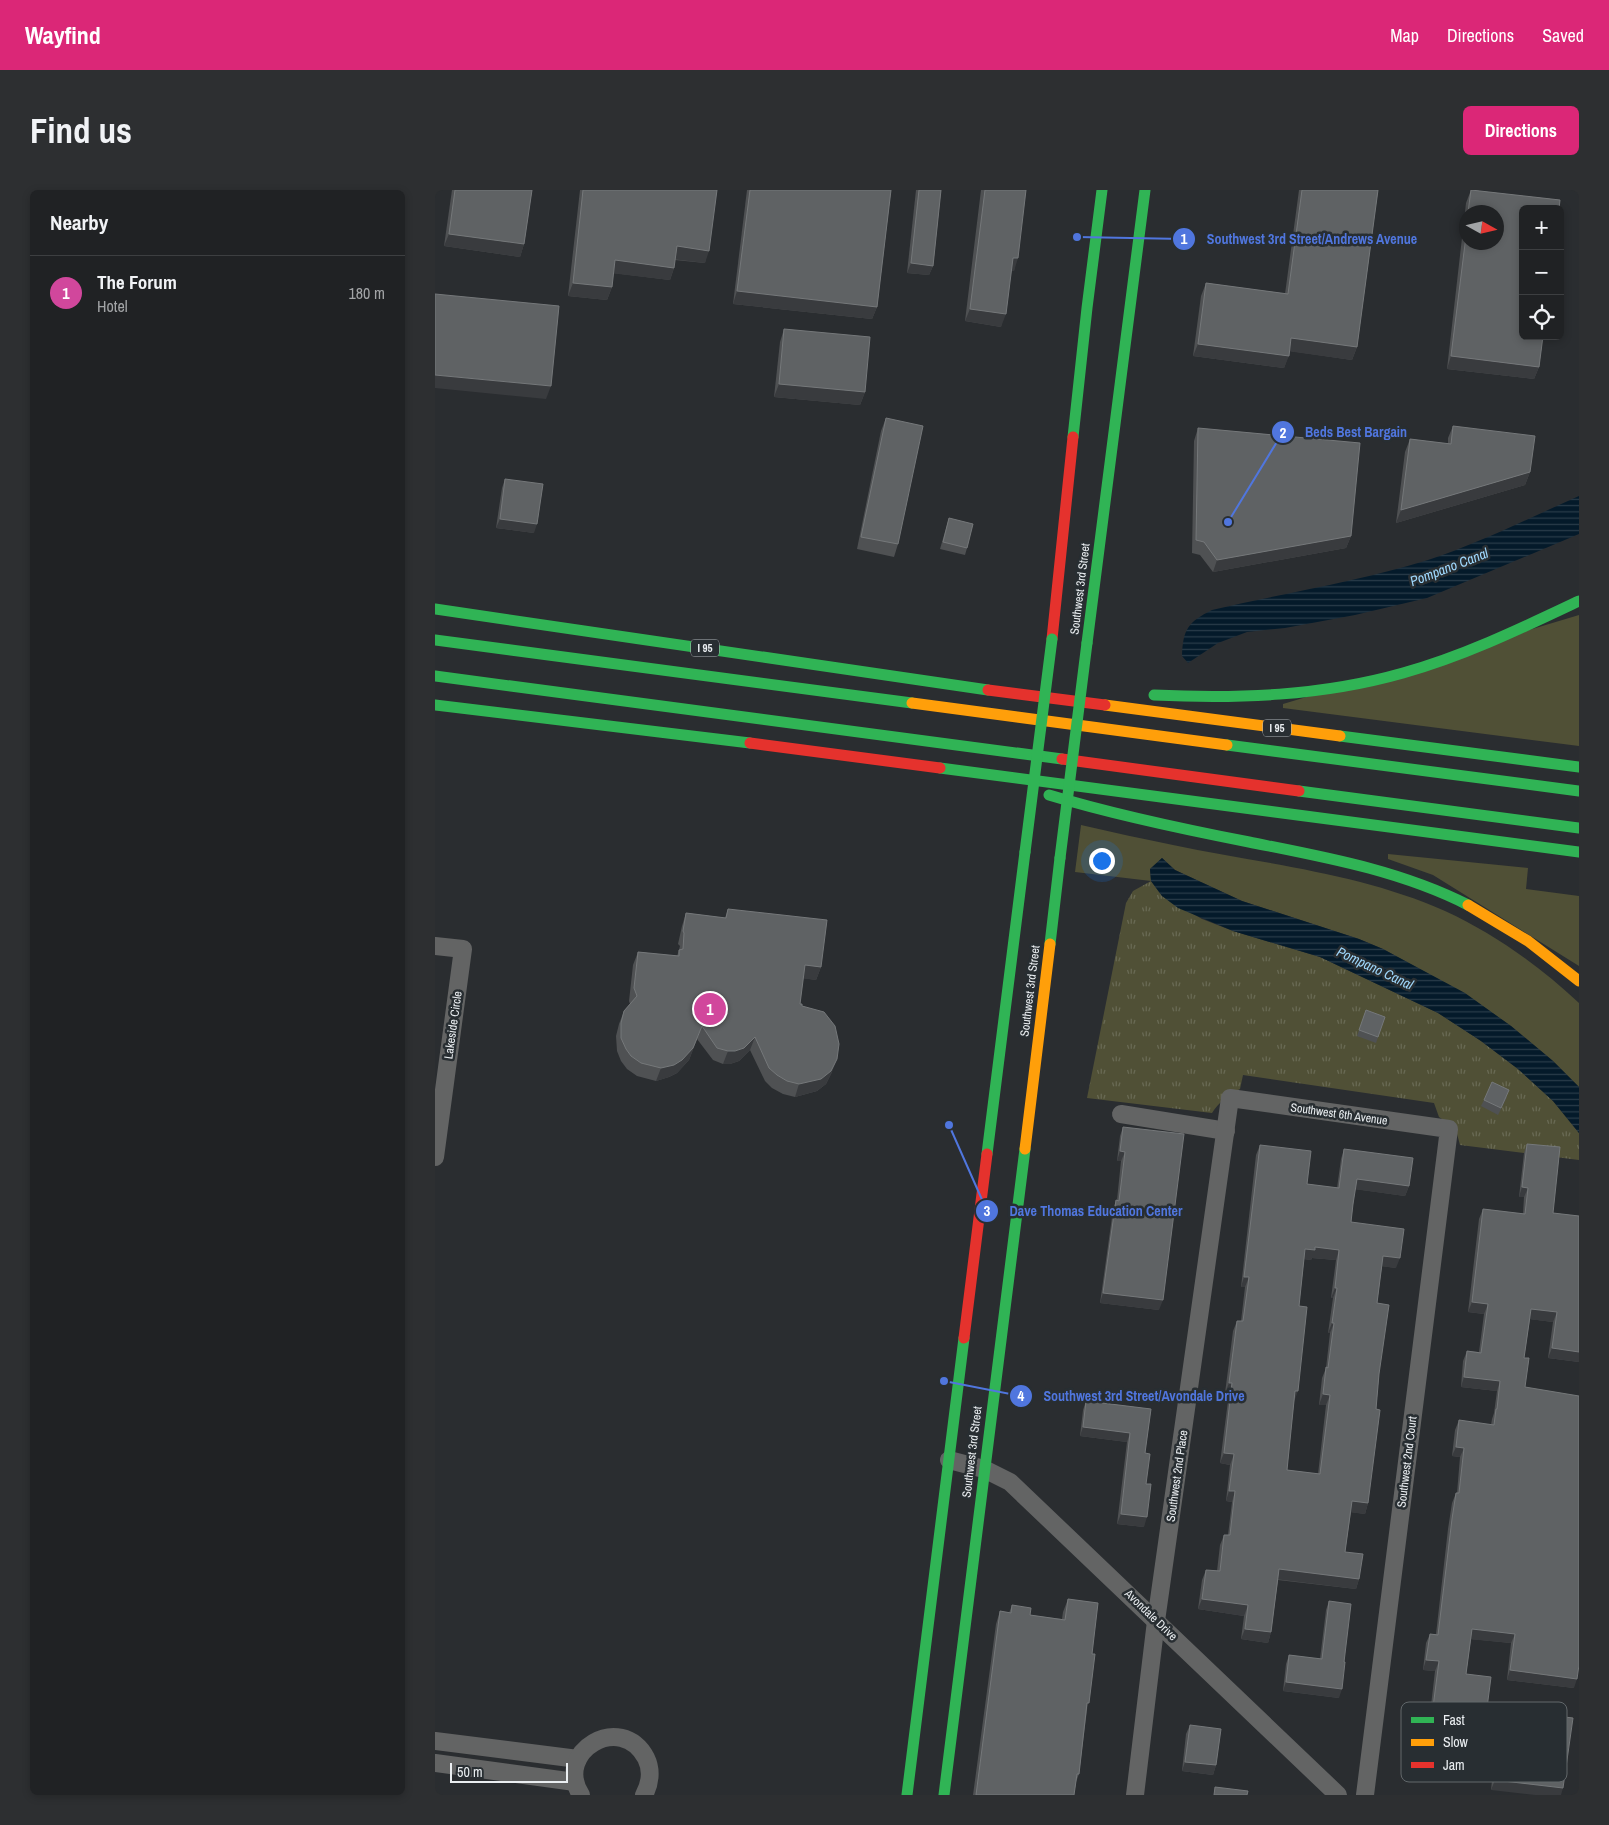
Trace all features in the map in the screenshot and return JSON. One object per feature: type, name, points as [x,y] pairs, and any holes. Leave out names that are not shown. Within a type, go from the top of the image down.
[{"type":"main road","name":"Southwest 3rd Street","points":[[907,1795],[1052,639],[1087,308],[1102,190]]},
{"type":"main road","name":"Southwest 3rd Street","points":[[944,1795],[1145,190]]},
{"type":"main road","points":[[1141,694],[1242,697],[1311,690],[1378,680],[1429,665],[1478,647],[1579,601]]},
{"type":"main road","name":"I 95","points":[[435,609],[975,688],[1579,767]]},
{"type":"main road","points":[[435,640],[1579,791]]},
{"type":"main road","points":[[435,676],[1579,828]]},
{"type":"main road","points":[[975,688],[1092,692]]},
{"type":"main road","points":[[435,705],[763,744],[1579,852]]},
{"type":"main road","points":[[981,773],[1095,810],[1340,861],[1375,869],[1412,881],[1486,916],[1537,948],[1579,981]]},
{"type":"street","name":"Lakeside Circle","points":[[435,946],[463,949],[435,1157]]},
{"type":"street","name":"Southwest 6th Avenue","points":[[1230,1098],[1449,1129]]},
{"type":"street","name":"Southwest 2nd Place","points":[[1135,1795],[1156,1621],[1230,1098]]},
{"type":"street","points":[[1121,1114],[1225,1131]]},
{"type":"street","name":"Southwest 2nd Court","points":[[1365,1795],[1449,1129]]},
{"type":"street","name":"Avondale Drive","points":[[949,1460],[984,1469],[1010,1482],[1337,1795]]},
{"type":"street","points":[[435,1763],[578,1788],[575,1774],[578,1759],[585,1748],[596,1741],[608,1737],[621,1738],[633,1742],[643,1751],[649,1763],[650,1776],[648,1788],[644,1795]]},
{"type":"street","points":[[435,1741],[578,1759]]},
{"type":"green space","points":[[1579,615],[1579,746],[1283,708],[1283,704]]},
{"type":"green space","points":[[1081,825],[1173,845],[1346,878],[1413,898],[1463,920],[1516,952],[1579,1003],[1579,1087],[1553,1061],[1511,1026],[1465,994],[1383,949],[1359,939],[1242,901],[1175,870],[1162,858],[1150,869],[1151,881],[1075,872]]},
{"type":"green space","points":[[1388,854],[1528,868],[1526,889],[1579,896],[1579,966],[1433,875],[1388,859]]},
{"type":"green space","points":[[1151,881],[1162,896],[1202,919],[1233,931],[1320,957],[1438,1013],[1481,1041],[1518,1069],[1553,1101],[1579,1133],[1579,1160],[1460,1145],[1456,1130],[1439,1117],[1434,1103],[1243,1075],[1240,1089],[1224,1099],[1212,1113],[1087,1098],[1126,903],[1133,891]]},
{"type":"water","name":"Pompano Canal","points":[[1579,496],[1579,534],[1427,598],[1355,615],[1285,628],[1247,632],[1218,643],[1188,663],[1182,656],[1188,627],[1197,618],[1212,610],[1347,581],[1428,560],[1485,538]]},
{"type":"water","name":"Pompano Canal","points":[[1162,858],[1175,870],[1242,901],[1359,939],[1383,949],[1465,993],[1511,1026],[1553,1061],[1579,1087],[1579,1133],[1553,1101],[1518,1069],[1481,1041],[1438,1013],[1320,957],[1233,931],[1178,908],[1162,896],[1151,881],[1150,869]]},
{"type":"building","points":[[455,190],[532,190],[524,244],[449,234]]},
{"type":"building","points":[[583,190],[717,190],[709,251],[677,246],[674,268],[615,260],[612,287],[573,283]]},
{"type":"building","points":[[750,190],[891,190],[877,307],[737,291]]},
{"type":"building","points":[[919,190],[941,190],[933,266],[911,263]]},
{"type":"building","points":[[985,190],[1026,190],[1018,258],[1013,258],[1006,314],[970,309]]},
{"type":"building","points":[[1302,190],[1378,190],[1357,347],[1291,338],[1289,356],[1198,344],[1206,283],[1288,294]]},
{"type":"building","points":[[1471,190],[1560,200],[1559,205],[1519,205],[1519,340],[1542,340],[1539,367],[1451,356],[1464,250],[1504,250],[1504,205],[1469,205]]},
{"type":"building","points":[[435,294],[559,306],[551,386],[435,375]]},
{"type":"building","points":[[784,329],[870,337],[865,392],[779,384]]},
{"type":"building","points":[[886,418],[923,426],[898,544],[861,537]]},
{"type":"building","points":[[1453,426],[1535,436],[1530,472],[1401,510],[1410,439],[1451,444]]},
{"type":"building","points":[[1198,428],[1360,443],[1351,536],[1217,560],[1204,542],[1196,540]]},
{"type":"building","points":[[505,479],[543,484],[537,524],[500,519]]},
{"type":"building","points":[[949,518],[973,524],[967,548],[943,542]]},
{"type":"building","points":[[728,909],[827,920],[821,967],[805,965],[800,1004],[824,1012],[835,1026],[839,1044],[837,1059],[831,1071],[821,1079],[799,1084],[787,1081],[769,1068],[755,1037],[744,1048],[728,1051],[717,1048],[702,1026],[693,1048],[682,1060],[674,1065],[661,1068],[641,1063],[631,1056],[626,1049],[621,1038],[621,1023],[624,1011],[637,996],[634,988],[638,952],[679,956],[679,950],[683,949],[686,913],[726,918]]},
{"type":"building","points":[[1366,1010],[1385,1017],[1378,1037],[1359,1030]]},
{"type":"building","points":[[1492,1082],[1509,1090],[1501,1108],[1484,1100]]},
{"type":"building","points":[[1123,1127],[1184,1134],[1163,1300],[1103,1293],[1116,1200],[1119,1201],[1125,1152],[1120,1151]]},
{"type":"building","points":[[1527,1144],[1560,1147],[1553,1213],[1579,1216],[1579,1352],[1552,1348],[1557,1312],[1531,1309],[1524,1358],[1529,1358],[1525,1387],[1579,1396],[1579,1665],[1577,1679],[1510,1670],[1515,1634],[1472,1629],[1466,1674],[1491,1677],[1488,1702],[1434,1702],[1439,1661],[1426,1660],[1430,1634],[1438,1635],[1452,1519],[1456,1493],[1459,1493],[1464,1448],[1456,1447],[1459,1420],[1494,1425],[1500,1381],[1464,1377],[1467,1351],[1481,1353],[1488,1304],[1472,1302],[1483,1209],[1525,1214],[1528,1188],[1522,1187]]},
{"type":"building","points":[[1260,1145],[1311,1151],[1307,1184],[1339,1188],[1344,1149],[1413,1158],[1409,1186],[1357,1179],[1353,1204],[1351,1222],[1404,1229],[1400,1258],[1383,1256],[1377,1303],[1389,1305],[1376,1409],[1380,1410],[1368,1503],[1352,1501],[1345,1552],[1363,1554],[1359,1579],[1279,1569],[1271,1632],[1245,1629],[1248,1605],[1202,1599],[1206,1570],[1220,1571],[1224,1535],[1230,1535],[1235,1491],[1229,1491],[1234,1454],[1224,1453],[1232,1383],[1229,1383],[1237,1321],[1243,1321],[1249,1277],[1244,1277]],"holes":[[[1315,1247],[1339,1250],[1335,1288],[1337,1288],[1332,1323],[1334,1323],[1323,1394],[1330,1395],[1320,1474],[1287,1470],[1295,1391],[1298,1391],[1307,1307],[1299,1306],[1305,1249],[1315,1250]]]},
{"type":"building","points":[[1086,1401],[1151,1409],[1145,1453],[1150,1454],[1146,1484],[1151,1484],[1147,1517],[1121,1514],[1130,1433],[1083,1427]]},
{"type":"building","points":[[1068,1599],[1098,1603],[1092,1654],[1095,1654],[1089,1703],[1087,1703],[1079,1774],[1077,1774],[1074,1795],[976,1795],[1000,1611],[1011,1613],[1012,1605],[1031,1608],[1030,1615],[1065,1620]]},
{"type":"building","points":[[1329,1601],[1351,1604],[1342,1689],[1286,1682],[1289,1655],[1322,1659]]},
{"type":"building","points":[[1567,1717],[1573,1718],[1567,1760]]},
{"type":"building","points":[[1190,1725],[1221,1729],[1216,1765],[1185,1762]]},
{"type":"building","points":[[1512,1782],[1564,1782],[1563,1788]]},
{"type":"building","points":[[1215,1787],[1248,1791],[1247,1795],[1214,1795]]},
{"type":"traffic: fast","points":[[1073,437],[1102,190]]},
{"type":"traffic: fast","points":[[1087,643],[1145,190]]},
{"type":"traffic: fast","points":[[1154,695],[1248,696],[1280,694],[1342,687],[1372,681],[1426,666],[1470,650],[1579,601]]},
{"type":"traffic: fast","points":[[435,609],[988,690]]},
{"type":"traffic: fast","points":[[1025,852],[1052,639]]},
{"type":"traffic: fast","points":[[435,640],[912,703]]},
{"type":"traffic: fast","points":[[1060,858],[1087,643]]},
{"type":"traffic: fast","points":[[435,676],[1062,759]]},
{"type":"traffic: fast","points":[[435,705],[750,743]]},
{"type":"traffic: fast","points":[[1340,736],[1579,767]]},
{"type":"traffic: fast","points":[[1227,745],[1579,791]]},
{"type":"traffic: fast","points":[[940,768],[1579,852]]},
{"type":"traffic: fast","points":[[1299,791],[1579,828]]},
{"type":"traffic: fast","points":[[1049,795],[1149,821],[1361,866],[1415,882],[1468,905]]},
{"type":"traffic: fast","points":[[987,1154],[1025,852]]},
{"type":"traffic: fast","points":[[1050,944],[1060,858]]},
{"type":"traffic: fast","points":[[944,1795],[1025,1149]]},
{"type":"traffic: fast","points":[[907,1795],[964,1338]]},
{"type":"traffic: slow","points":[[912,703],[1227,745]]},
{"type":"traffic: slow","points":[[1105,705],[1340,736]]},
{"type":"traffic: slow","points":[[1468,905],[1528,941],[1579,981]]},
{"type":"traffic: slow","points":[[1025,1149],[1050,944]]},
{"type":"traffic: jam","points":[[1052,639],[1073,437]]},
{"type":"traffic: jam","points":[[988,690],[1105,705]]},
{"type":"traffic: jam","points":[[750,743],[940,768]]},
{"type":"traffic: jam","points":[[1062,759],[1299,791]]},
{"type":"traffic: jam","points":[[964,1338],[987,1154]]},
{"type":"place","name":"Southwest 3rd Street/Andrews Avenue","points":[[1077,237]]},
{"type":"place","name":"Beds Best Bargain","points":[[1228,522]]},
{"type":"place","name":"The Forum","points":[[710,1009]]},
{"type":"place","name":"Dave Thomas Education Center","points":[[949,1125]]},
{"type":"place","name":"Southwest 3rd Street/Avondale Drive","points":[[944,1381]]}]
